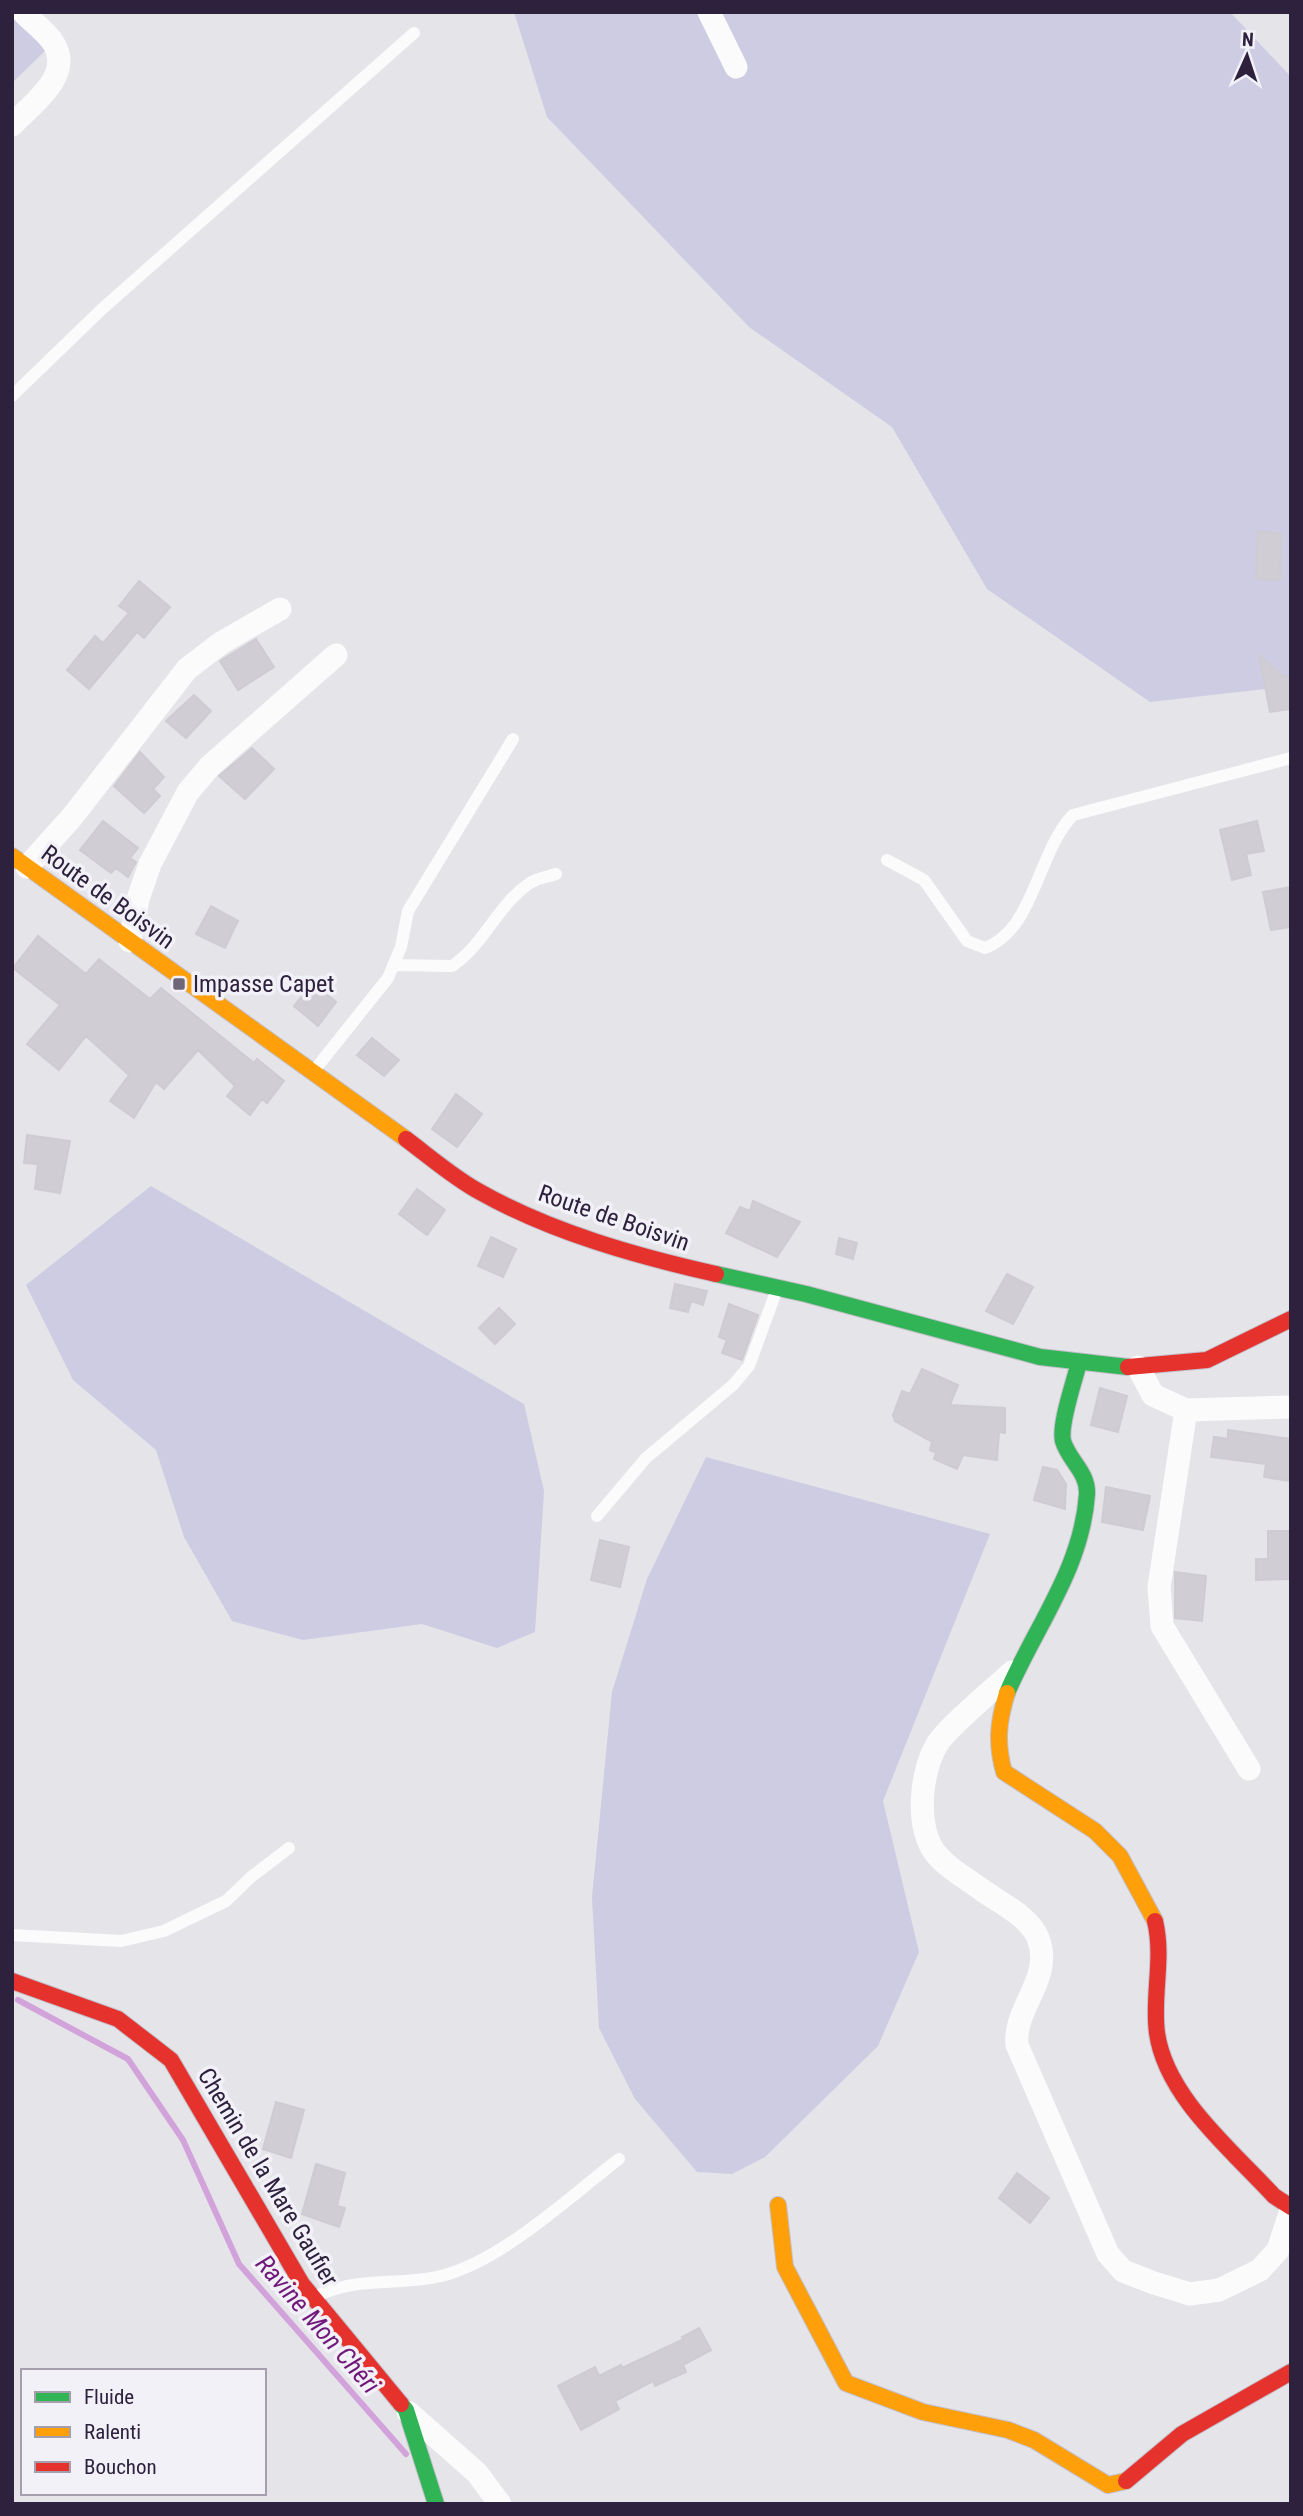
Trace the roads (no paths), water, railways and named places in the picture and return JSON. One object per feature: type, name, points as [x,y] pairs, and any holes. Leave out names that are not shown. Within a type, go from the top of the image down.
[{"type":"street","points":[[12,125],[57,77],[59,65],[54,44],[23,12]]},
{"type":"street","points":[[709,12],[736,67]]},
{"type":"street","points":[[20,862],[72,817],[187,669],[221,643],[280,609]]},
{"type":"street","points":[[130,941],[138,900],[150,864],[188,792],[210,766],[336,655]]},
{"type":"street","name":"Route de Boisvin","points":[[20,862],[479,1192],[570,1232],[673,1264],[778,1288],[1040,1357],[1079,1362],[1138,1367],[1207,1360],[1291,1320]]},
{"type":"street","points":[[1024,1660],[936,1745],[924,1781],[923,1815],[932,1848],[945,1864],[1031,1925],[1039,1940],[1040,1965],[1036,1990],[1021,2014],[1016,2031],[1017,2045],[1108,2254],[1123,2271],[1154,2283],[1190,2294],[1219,2290],[1260,2270],[1278,2250],[1291,2209],[1274,2196],[1180,2093],[1165,2067],[1157,2032],[1160,1941],[1153,1912],[1120,1856],[1095,1830],[1004,1772],[996,1756],[996,1727],[1004,1699],[1024,1660],[1071,1564],[1086,1499],[1084,1476],[1062,1445],[1062,1434],[1079,1362]]},
{"type":"street","points":[[1138,1367],[1153,1395],[1186,1410],[1291,1407]]},
{"type":"street","points":[[1186,1410],[1159,1587],[1162,1626],[1249,1769]]},
{"type":"street","name":"Chemin de la Mare Gaufier","points":[[12,1981],[118,2019],[171,2060],[313,2298],[406,2410],[436,2504]]},
{"type":"street","points":[[778,2205],[785,2267],[846,2383],[923,2412],[1008,2430],[1034,2440],[1108,2485],[1123,2485],[1132,2480],[1169,2444],[1291,2372]]},
{"type":"street","points":[[406,2410],[477,2473],[500,2504]]},
{"type":"lane","points":[[12,396],[102,309],[414,33]]},
{"type":"lane","points":[[312,1072],[388,978],[401,947],[408,911],[513,739]]},
{"type":"lane","points":[[887,860],[924,880],[967,941],[985,948],[1002,942],[1017,923],[1060,829],[1073,815],[1291,758]]},
{"type":"lane","points":[[393,965],[452,966],[478,943],[519,892],[532,882],[556,874]]},
{"type":"lane","points":[[597,1517],[646,1458],[733,1385],[749,1366],[761,1340],[778,1288]]},
{"type":"lane","points":[[12,1935],[121,1941],[164,1931],[226,1901],[251,1877],[289,1848]]},
{"type":"lane","points":[[313,2298],[341,2285],[444,2275],[490,2257],[619,2159]]},
{"type":"waterway","name":"Ravine Mon Chéri","points":[[18,2000],[128,2059],[183,2140],[239,2264],[406,2454]]},
{"type":"place","name":"Impasse Capet","points":[[179,984]]}]
